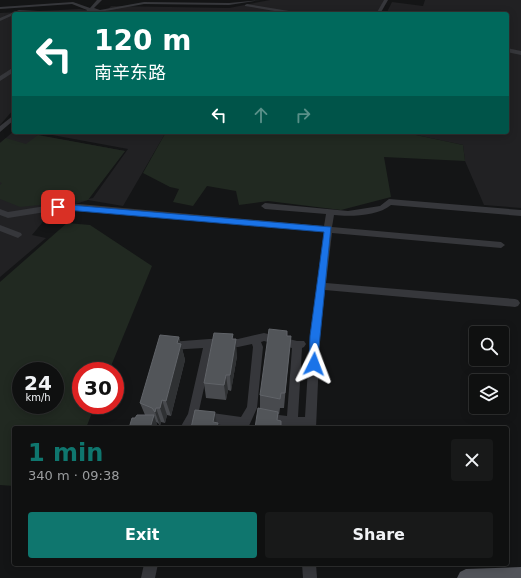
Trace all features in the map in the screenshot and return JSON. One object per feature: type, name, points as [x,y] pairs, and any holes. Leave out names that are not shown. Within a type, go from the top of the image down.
[{"type":"main road","points":[[466,578],[521,576]]},
{"type":"street","points":[[0,8],[73,3],[95,12],[144,3],[237,3],[259,0]]},
{"type":"street","points":[[379,12],[386,0]]},
{"type":"street","points":[[95,12],[102,2]]},
{"type":"street","points":[[237,3],[289,12]]},
{"type":"street","points":[[17,12],[37,11]]},
{"type":"street","points":[[0,20],[12,14]]},
{"type":"street","points":[[509,50],[521,52]]},
{"type":"street","points":[[0,72],[12,64]]},
{"type":"street","points":[[0,79],[12,71]]},
{"type":"street","points":[[0,130],[12,119]]},
{"type":"street","points":[[265,206],[348,214],[382,208],[389,202],[521,212]]},
{"type":"street","points":[[0,212],[8,215],[58,207],[79,208],[501,245]]},
{"type":"street","points":[[250,413],[261,418],[289,425],[310,425],[315,336],[330,212]]},
{"type":"street","points":[[8,215],[11,220],[1,228],[18,235]]},
{"type":"street","points":[[321,286],[515,303]]},
{"type":"street","points":[[170,346],[209,343],[238,343],[269,337],[274,341],[285,341],[299,344],[292,418],[289,425]]},
{"type":"street","points":[[193,415],[243,425],[245,417],[250,413],[258,347],[255,340]]},
{"type":"street","points":[[187,426],[193,415],[209,343]]},
{"type":"street","points":[[148,578],[151,566]]},
{"type":"street","points":[[309,566],[310,578]]},
{"type":"shaded area","points":[[270,0],[387,0],[379,12],[106,12],[111,6],[229,8]]},
{"type":"shaded area","points":[[425,0],[521,0],[521,208],[484,205],[465,161],[463,145],[411,134],[509,134],[509,12],[387,12],[392,2],[423,6]]},
{"type":"shaded area","points":[[79,9],[94,11],[93,12],[20,12]]},
{"type":"shaded area","points":[[12,12],[12,111],[0,125],[0,13]]},
{"type":"shaded area","points":[[12,133],[12,134],[31,134],[125,151],[88,199],[93,198],[128,149],[47,134],[165,134],[123,206],[88,200],[51,212],[32,235],[46,238],[0,277],[0,143]]},
{"type":"shaded area","points":[[165,134],[411,134],[463,145],[465,161],[384,157],[391,197],[341,210],[268,201],[239,205],[236,191],[207,186],[193,206],[173,202],[179,189],[170,187],[143,173]]},
{"type":"shaded area","points":[[38,135],[125,151],[88,200],[20,207],[0,199],[0,185],[2,183],[0,182],[0,143],[6,138],[26,144]]},
{"type":"shaded area","points":[[67,223],[90,225],[152,266],[113,362],[72,362],[72,414],[91,414],[87,426],[12,426],[12,486],[0,485],[0,282]]},
{"type":"building","points":[[269,329],[287,331],[287,336],[291,336],[285,393],[281,393],[280,399],[260,395]]},
{"type":"building","points":[[214,333],[233,334],[232,339],[236,339],[230,375],[226,375],[224,385],[204,383]]},
{"type":"building","points":[[160,335],[179,337],[177,343],[181,344],[166,401],[162,400],[160,408],[156,408],[155,412],[152,408],[140,403]]},
{"type":"building","points":[[258,408],[278,412],[277,420],[281,421],[281,426],[255,426]]},
{"type":"building","points":[[195,410],[215,412],[213,422],[218,423],[217,426],[191,426]]},
{"type":"building","points":[[137,415],[154,415],[151,426],[130,426],[132,418],[135,418]]},
{"type":"route","points":[[58,207],[328,230],[315,336],[314,364]]}]
